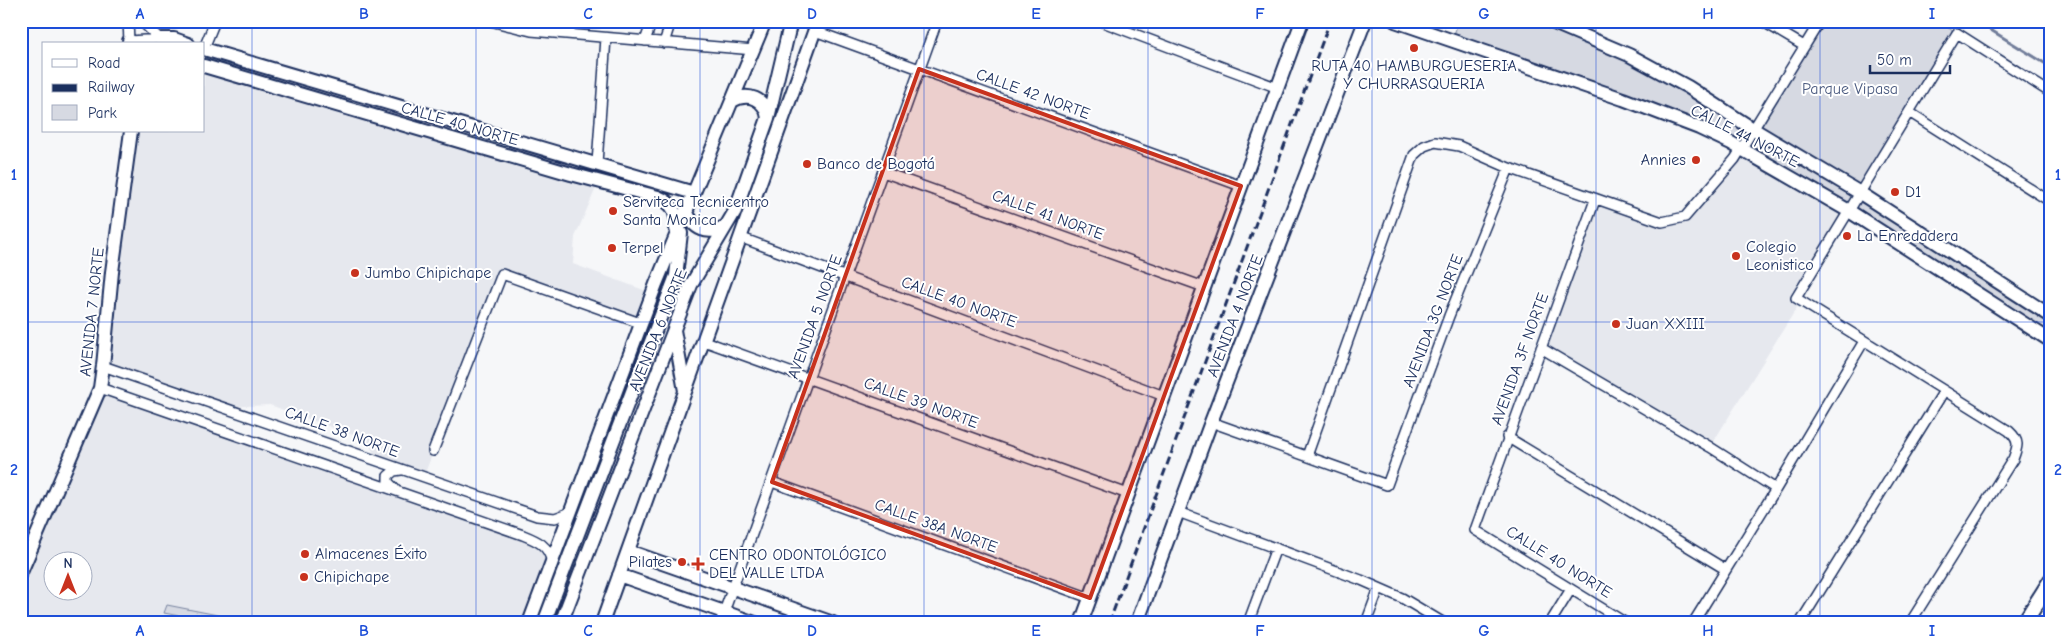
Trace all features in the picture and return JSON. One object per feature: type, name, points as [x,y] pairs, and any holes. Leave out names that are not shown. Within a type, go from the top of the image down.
[{"type":"main road","name":"AVENIDA 6 NORTE","points":[[529,623],[640,323],[765,21]]},
{"type":"main road","points":[[1081,623],[1302,21]]},
{"type":"main road","name":"AVENIDA 4 NORTE","points":[[1137,623],[1211,422],[1365,21]]},
{"type":"main road","name":"CALLE 44 NORTE","points":[[1396,21],[1623,98],[1699,128],[1741,148],[1849,211],[2051,341]]},
{"type":"main road","name":"CALLE 44 NORTE","points":[[1549,21],[1629,55],[1688,87],[1753,129],[1860,193],[2051,316]]},
{"type":"main road","name":"AVENIDA 6 NORTE","points":[[561,623],[691,285],[735,210],[768,118],[792,23]]},
{"type":"main road","points":[[602,623],[742,238],[816,26]]},
{"type":"main road","points":[[160,39],[174,39],[182,42]]},
{"type":"main road","name":"CALLE 40 NORTE","points":[[205,49],[694,193]]},
{"type":"main road","name":"CALLE 40 NORTE","points":[[205,66],[562,172],[658,197],[667,201],[678,219],[674,239]]},
{"type":"main road","points":[[732,101],[739,97],[755,98],[767,110],[768,118]]},
{"type":"main road","name":"AVENIDA 7 NORTE","points":[[21,572],[100,388],[112,272],[131,132]]},
{"type":"main road","points":[[684,215],[694,226],[702,230],[710,232],[726,226]]},
{"type":"main road","name":"AVENIDA 6 NORTE","points":[[544,623],[676,276],[684,215]]},
{"type":"main road","points":[[674,329],[685,391]]},
{"type":"main road","points":[[628,550],[833,623]]},
{"type":"main road","points":[[619,575],[722,617],[755,623]]},
{"type":"main road","points":[[2024,623],[2051,580]]},
{"type":"street","points":[[128,21],[129,42],[160,39]]},
{"type":"street","points":[[141,21],[160,39]]},
{"type":"street","points":[[205,46],[215,21]]},
{"type":"street","points":[[645,41],[652,21]]},
{"type":"street","points":[[664,43],[671,21]]},
{"type":"street","name":"AVENIDA 5 NORTE","points":[[722,617],[937,21]]},
{"type":"street","points":[[1100,21],[1278,88]]},
{"type":"street","points":[[1762,21],[1804,46]]},
{"type":"street","points":[[1211,422],[1307,456],[1414,155],[1424,146],[1435,142],[1460,146],[1509,168],[1595,200],[1662,222],[1685,217],[1715,184],[1741,148],[1820,21]]},
{"type":"street","points":[[492,22],[531,31],[754,50]]},
{"type":"street","name":"CALLE 42 NORTE","points":[[816,26],[919,69],[1241,186]]},
{"type":"street","points":[[1910,623],[2012,459],[2017,444],[2016,437],[1796,298],[1957,33],[2051,93]]},
{"type":"street","points":[[598,164],[606,38]]},
{"type":"street","points":[[1909,112],[2051,202]]},
{"type":"street","name":"AVENIDA 3G NORTE","points":[[1307,456],[1387,485],[1449,316],[1509,168]]},
{"type":"street","name":"CALLE 41 NORTE","points":[[882,172],[1204,287]]},
{"type":"street","name":"AVENIDA 3F NORTE","points":[[1474,530],[1595,200]]},
{"type":"street","name":"CALLE 40 NORTE","points":[[742,238],[1164,396]]},
{"type":"street","points":[[433,451],[502,274],[640,323]]},
{"type":"street","name":"CALLE 39 NORTE","points":[[704,341],[1128,494]]},
{"type":"street","points":[[1693,623],[1864,341]]},
{"type":"street","points":[[1540,348],[1710,447],[1776,489]]},
{"type":"street","name":"CALLE 38 NORTE","points":[[103,366],[226,407],[379,463],[537,516],[555,518],[571,512]]},
{"type":"street","points":[[100,388],[394,489],[537,541],[547,549],[552,562]]},
{"type":"street","points":[[1800,623],[1944,391]]},
{"type":"street","points":[[1507,437],[1725,570]]},
{"type":"street","points":[[370,481],[377,480],[382,476],[383,468],[379,463]]},
{"type":"street","points":[[394,489],[388,482],[388,476],[394,470],[401,470]]},
{"type":"street","name":"CALLE 38A NORTE","points":[[772,482],[1090,598]]},
{"type":"street","points":[[1178,512],[1379,588],[1402,598],[1444,623]]},
{"type":"street","name":"CALLE 40 NORTE","points":[[1474,530],[1626,623]]},
{"type":"street","points":[[1248,623],[1276,548]]},
{"type":"street","points":[[1366,623],[1379,588]]},
{"type":"street","points":[[1550,623],[1571,589]]},
{"type":"highlighted area","points":[[919,69],[1241,186],[1090,598],[772,482]]},
{"type":"shaded area","name":"Jumbo Chipichape","points":[[205,66],[599,181],[575,237],[573,264],[652,293],[640,323],[502,274],[423,478],[379,463],[367,440],[270,405],[226,407],[103,366],[131,132],[205,132]]},
{"type":"shaded area","points":[[1741,148],[1849,211],[1796,298],[1801,301],[1710,447],[1541,348],[1595,200],[1662,222],[1685,217]]},
{"type":"shaded area","points":[[100,388],[523,535],[550,554],[529,623],[21,623],[21,572]]},
{"type":"green space","name":"Parque Vipasa","points":[[1459,21],[1549,21],[1629,55],[1753,129],[1820,21],[1936,21],[1957,33],[1860,193],[2051,316],[2051,341],[1731,143],[1451,42]]},
{"type":"green space","points":[[167,605],[258,623],[215,623],[164,613]]},
{"type":"waterway","points":[[1976,21],[2051,67]]},
{"type":"railway","points":[[1109,623],[1330,21]]},
{"type":"place","name":"RUTA 40 HAMBURGUESERIA Y CHURRASQUERIA","points":[[1414,48]]},
{"type":"place","name":"Annies","points":[[1696,160]]},
{"type":"place","name":"Banco de Bogotá","points":[[807,164]]},
{"type":"place","name":"D1","points":[[1895,192]]},
{"type":"place","name":"Serviteca Tecnicentro Santa Monica","points":[[613,211]]},
{"type":"place","name":"La Enredadera","points":[[1847,236]]},
{"type":"place","name":"Terpel","points":[[612,248]]},
{"type":"place","name":"Colegio Leonistico","points":[[1736,256]]},
{"type":"place","name":"Jumbo Chipichape","points":[[355,273]]},
{"type":"place","name":"Juan XXIII","points":[[1616,324]]},
{"type":"place","name":"Almacenes Éxito","points":[[305,554]]},
{"type":"place","name":"Pilates","points":[[682,562]]},
{"type":"place","name":"CENTRO ODONTOLÓGICO DEL VALLE LTDA","points":[[698,564]]},
{"type":"place","name":"Chipichape","points":[[304,577]]}]
